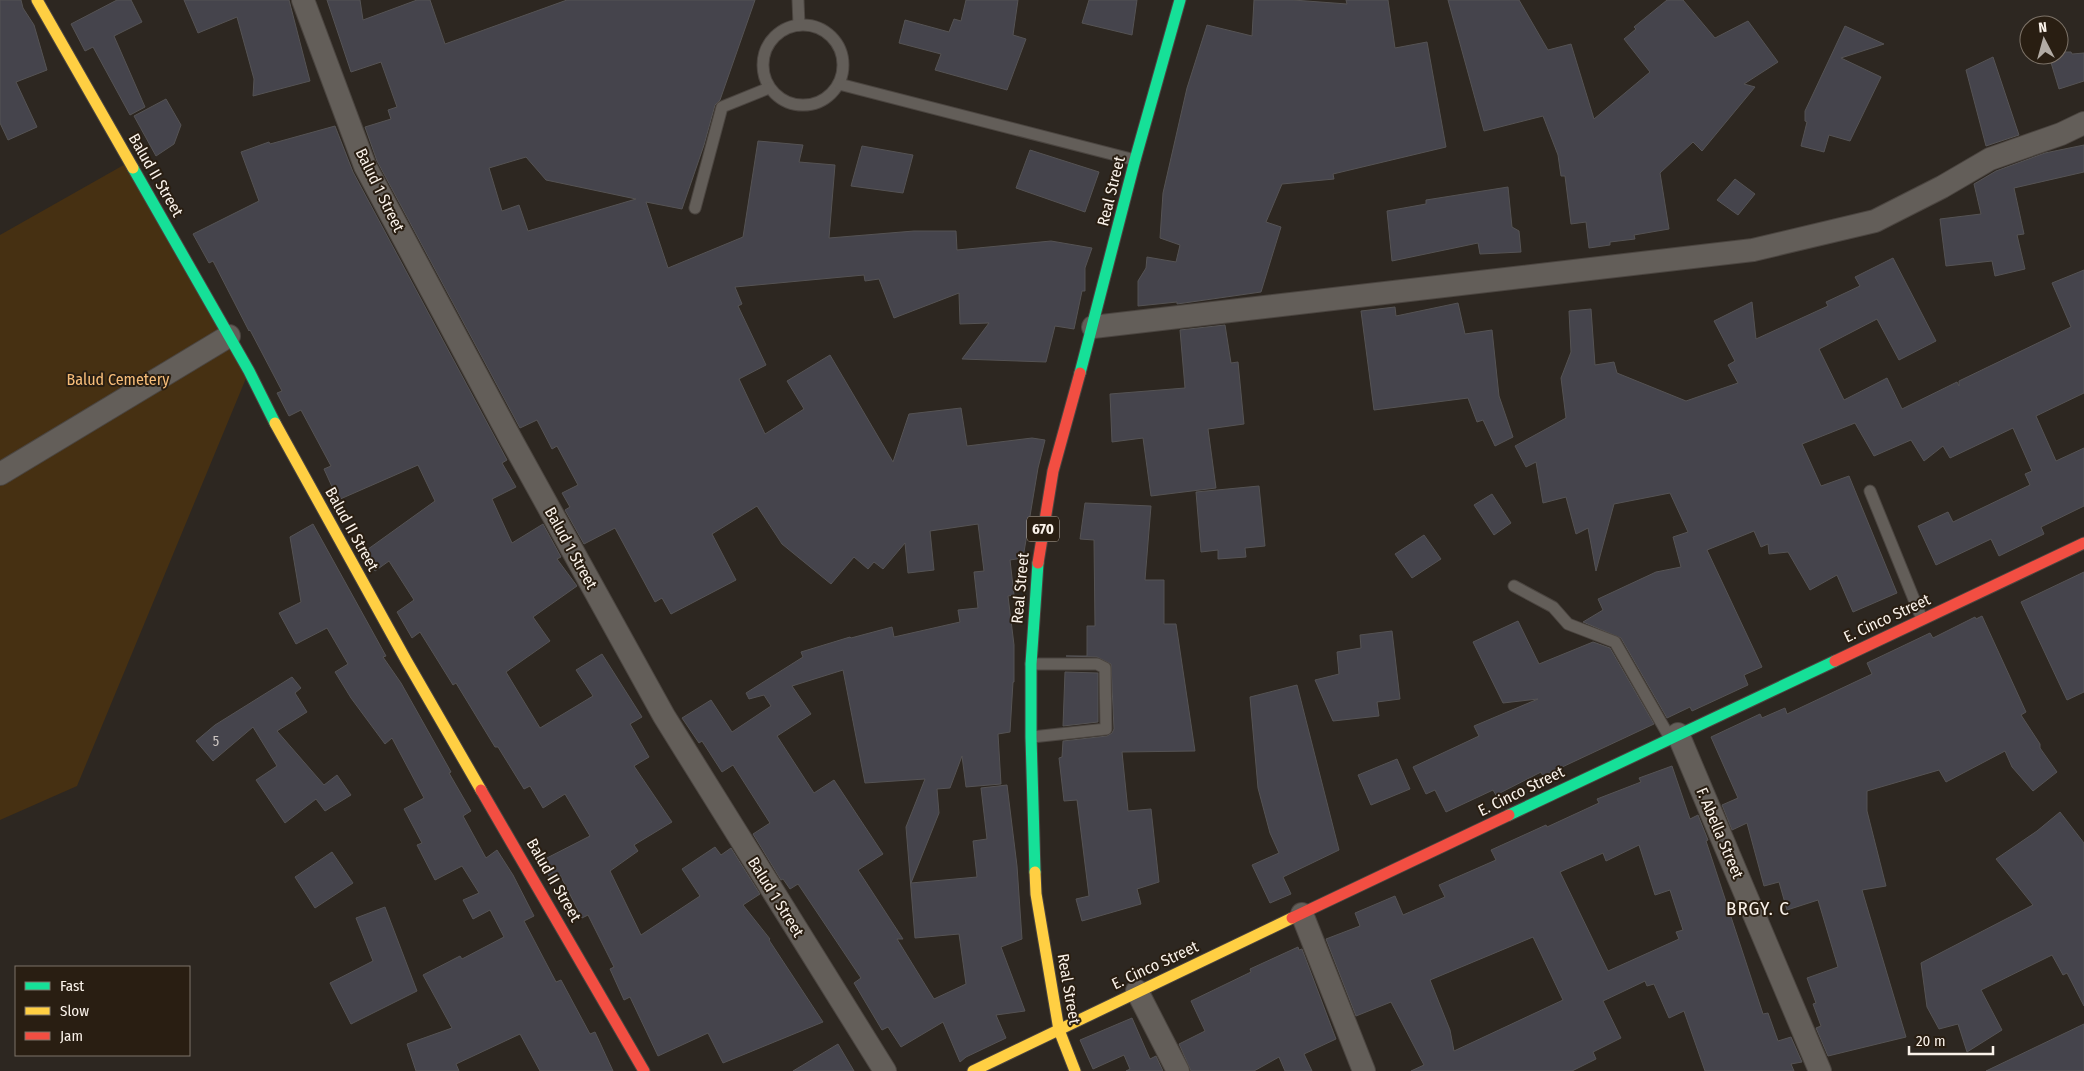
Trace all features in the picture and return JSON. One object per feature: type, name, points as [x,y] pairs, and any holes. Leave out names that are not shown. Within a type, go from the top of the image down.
[{"type":"street","name":"Balud II Street","points":[[37,0],[249,371],[276,426],[406,660],[644,1071]]},
{"type":"street","name":"Balud 1 Street","points":[[303,0],[365,166],[512,441],[664,716],[885,1071]]},
{"type":"street","name":"Real Street","points":[[1075,1071],[1060,1030],[1036,894],[1030,737],[1031,664],[1037,568],[1053,471],[1093,327],[1135,160],[1180,0]]},
{"type":"street","points":[[1093,327],[1752,250],[1875,221],[1942,187],[1990,159],[2084,124]]},
{"type":"street","points":[[0,474],[229,336]]},
{"type":"street","name":"E. Cinco Street","points":[[973,1071],[1137,991],[2084,542]]},
{"type":"street","name":"F. Abella Street","points":[[1674,736],[1820,1071]]},
{"type":"street","points":[[1302,914],[1364,1071]]},
{"type":"street","points":[[1137,991],[1178,1071]]},
{"type":"lane","points":[[798,0],[798,25]]},
{"type":"lane","points":[[798,25],[811,26],[823,30],[836,42],[843,59],[843,72],[839,84],[824,100],[812,105],[790,104],[779,99],[769,88],[762,72],[765,51],[777,34],[786,28],[798,25]]},
{"type":"lane","points":[[839,84],[1135,160]]},
{"type":"lane","points":[[695,208],[722,107],[769,88]]},
{"type":"lane","points":[[1870,491],[1922,619]]},
{"type":"lane","points":[[1514,586],[1554,607],[1568,624],[1615,642],[1674,736]]},
{"type":"lane","points":[[1030,737],[1106,729],[1105,668],[1097,664],[1031,664]]},
{"type":"green space","name":"Balud Cemetery","points":[[129,162],[249,371],[77,786],[0,820],[0,235]]},
{"type":"building","points":[[0,0],[21,0],[23,8],[34,25],[47,70],[16,82],[37,127],[8,140],[0,123]]},
{"type":"building","points":[[117,0],[131,0],[142,22],[114,36],[145,107],[130,115],[93,47],[85,51],[71,24]]},
{"type":"building","points":[[184,0],[289,0],[310,81],[253,96],[254,79],[237,17],[198,33]]},
{"type":"building","points":[[327,0],[360,0],[363,20],[417,0],[430,0],[445,44],[567,0],[755,0],[720,100],[715,105],[704,145],[682,209],[646,202],[668,268],[743,237],[758,141],[803,145],[799,162],[835,165],[829,238],[914,231],[956,231],[957,250],[1051,241],[1092,248],[1085,268],[1085,291],[1082,291],[1074,329],[1055,326],[1046,362],[962,359],[989,323],[960,324],[959,293],[894,318],[879,279],[865,281],[864,275],[735,287],[742,304],[738,306],[766,365],[739,379],[765,434],[804,409],[787,381],[830,355],[893,462],[909,414],[961,408],[967,446],[1032,438],[1045,440],[1038,468],[1023,558],[1010,560],[1014,595],[1008,596],[1014,645],[1014,682],[1010,732],[998,734],[1001,784],[966,787],[962,756],[950,788],[937,789],[939,813],[911,883],[977,877],[973,841],[987,839],[981,788],[1007,785],[1017,866],[1022,939],[1001,947],[1025,1011],[996,1015],[1006,1038],[966,1057],[960,1062],[943,1022],[901,1047],[888,1027],[882,1030],[854,983],[861,978],[798,884],[790,889],[783,879],[781,880],[753,834],[770,823],[733,765],[722,772],[702,741],[699,743],[682,718],[711,700],[732,732],[771,706],[764,695],[749,699],[746,693],[803,657],[801,652],[892,627],[894,637],[960,622],[958,610],[978,608],[974,572],[984,571],[978,524],[930,531],[934,570],[908,573],[905,543],[883,569],[874,562],[868,569],[854,557],[831,584],[782,544],[757,506],[712,534],[736,580],[671,614],[662,598],[655,602],[615,528],[584,544],[565,510],[570,507],[562,493],[578,485],[557,446],[552,449],[537,420],[520,428],[377,161],[365,127],[391,119],[388,110],[397,107],[381,62],[351,72]],"holes":[[[526,157],[546,180],[636,199],[528,231],[519,205],[502,211],[489,168]],[[843,670],[865,783],[925,779],[906,827],[915,938],[959,934],[966,984],[934,999],[897,939],[903,939],[858,870],[883,854],[834,780],[814,793],[777,736],[811,714],[792,686]]]},
{"type":"building","points":[[966,0],[1018,0],[1013,35],[1026,39],[1007,90],[935,70],[941,54],[899,43],[905,20],[949,32],[954,19],[961,21]]},
{"type":"building","points":[[1089,0],[1137,0],[1132,35],[1082,23]]},
{"type":"building","points":[[1254,0],[1293,0],[1347,4],[1346,0],[1388,0],[1395,48],[1427,42],[1446,147],[1333,174],[1334,179],[1282,184],[1266,222],[1281,227],[1261,292],[1177,304],[1177,302],[1138,306],[1138,281],[1146,268],[1147,257],[1176,262],[1180,245],[1160,238],[1163,193],[1187,88],[1207,25],[1252,36]]},
{"type":"building","points":[[1448,0],[1519,0],[1548,50],[1571,44],[1594,119],[1650,72],[1624,39],[1636,29],[1634,27],[1667,0],[1683,0],[1715,38],[1748,21],[1778,62],[1744,84],[1755,87],[1702,151],[1693,142],[1660,173],[1669,229],[1634,235],[1635,239],[1610,242],[1610,245],[1589,248],[1586,222],[1571,224],[1565,176],[1561,176],[1558,155],[1543,116],[1484,131]]},
{"type":"building","points":[[1845,26],[1884,44],[1841,58],[1881,77],[1850,141],[1829,135],[1824,152],[1801,146],[1807,122],[1805,121],[1805,111]]},
{"type":"building","points":[[2069,52],[2072,54],[2084,53],[2084,81],[2059,89],[2052,65],[2069,65]]},
{"type":"building","points":[[1993,57],[2019,135],[1986,146],[1966,70]]},
{"type":"building","points":[[166,99],[181,125],[174,144],[156,156],[134,116]]},
{"type":"building","points":[[335,126],[353,172],[507,460],[502,463],[516,487],[492,499],[512,543],[543,524],[561,557],[557,559],[577,586],[533,617],[550,641],[506,672],[540,728],[593,696],[576,670],[602,654],[642,717],[630,724],[649,757],[634,766],[672,822],[634,845],[638,851],[610,871],[641,935],[700,896],[682,869],[715,847],[721,855],[731,848],[760,894],[743,905],[770,939],[823,1022],[723,1063],[708,1033],[658,1056],[630,997],[624,1000],[610,969],[614,967],[588,915],[582,918],[560,875],[551,880],[541,861],[590,836],[565,794],[543,808],[530,786],[524,789],[498,747],[495,747],[456,683],[453,685],[420,632],[412,638],[397,612],[414,600],[389,561],[375,571],[364,552],[435,501],[418,465],[338,500],[324,469],[331,466],[301,410],[289,416],[277,393],[282,391],[250,330],[213,261],[209,263],[193,234],[259,201],[241,152],[269,142],[270,144]]},
{"type":"building","points":[[2084,145],[2084,172],[2014,188],[2024,234],[2017,235],[2025,269],[1995,276],[1992,261],[1946,266],[1940,219],[1981,214],[1974,184],[1996,171],[2045,153]]},
{"type":"building","points":[[862,146],[913,155],[903,193],[851,186]]},
{"type":"building","points":[[1030,150],[1099,172],[1085,212],[1016,188]]},
{"type":"building","points":[[1735,179],[1755,194],[1738,215],[1717,200]]},
{"type":"building","points":[[1508,187],[1512,227],[1519,231],[1521,252],[1480,254],[1478,243],[1392,261],[1387,211],[1426,204],[1426,200]]},
{"type":"building","points":[[1893,258],[1936,341],[1899,360],[1877,319],[1819,349],[1844,400],[1887,378],[1902,409],[1957,382],[1959,386],[1959,381],[2071,327],[2052,283],[2084,270],[2084,393],[2036,416],[2056,461],[2084,448],[2084,506],[2041,527],[2044,534],[1999,556],[1991,539],[1936,565],[1918,526],[1948,512],[1953,522],[2030,485],[2025,474],[2032,471],[2013,428],[1950,458],[1943,446],[1924,461],[1911,440],[1874,456],[1855,423],[1802,444],[1821,486],[1849,476],[1897,593],[1853,612],[1837,575],[1810,590],[1788,552],[1769,554],[1768,544],[1761,547],[1754,531],[1707,550],[1762,667],[1744,675],[1748,685],[1692,711],[1690,707],[1667,718],[1621,638],[1583,622],[1603,610],[1598,599],[1656,572],[1681,567],[1673,537],[1688,532],[1670,493],[1614,504],[1596,571],[1588,528],[1576,534],[1566,497],[1543,503],[1536,462],[1526,467],[1515,446],[1566,418],[1561,378],[1571,352],[1569,311],[1591,309],[1595,365],[1614,362],[1617,373],[1686,401],[1738,383],[1728,365],[1735,361],[1714,321],[1752,302],[1756,339],[1828,306],[1826,302],[1860,286],[1855,277]]},
{"type":"building","points":[[1458,303],[1465,334],[1492,330],[1499,396],[1513,437],[1495,446],[1483,420],[1477,422],[1468,398],[1374,410],[1361,311],[1395,307],[1396,316]]},
{"type":"building","points":[[1225,325],[1231,363],[1238,362],[1244,424],[1208,429],[1216,488],[1151,496],[1143,438],[1112,442],[1110,394],[1185,388],[1180,330]]},
{"type":"building","points":[[1259,486],[1265,546],[1245,548],[1246,557],[1218,559],[1218,550],[1201,552],[1196,492]]},
{"type":"building","points":[[1492,494],[1511,523],[1494,535],[1474,505]]},
{"type":"building","points":[[1085,503],[1151,506],[1145,580],[1164,580],[1164,624],[1176,624],[1195,751],[1122,752],[1128,811],[1151,809],[1159,882],[1137,889],[1141,904],[1082,921],[1076,899],[1089,896],[1077,800],[1064,801],[1059,758],[1062,757],[1063,741],[1107,736],[1114,729],[1111,664],[1097,657],[1066,656],[1087,656],[1087,626],[1095,626],[1094,540],[1080,539]]},
{"type":"building","points":[[313,524],[386,656],[383,657],[401,683],[451,772],[449,773],[471,811],[463,816],[486,858],[497,850],[513,875],[534,916],[524,921],[556,982],[561,980],[590,1034],[595,1032],[613,1071],[540,1071],[520,1034],[456,1064],[459,1071],[416,1071],[407,1044],[452,1028],[423,975],[460,956],[462,959],[504,937],[490,910],[473,919],[463,900],[479,893],[462,866],[435,880],[417,845],[422,843],[404,809],[424,798],[392,738],[385,744],[351,698],[335,672],[348,664],[327,628],[296,644],[279,613],[301,602],[290,537]]},
{"type":"building","points":[[1424,535],[1441,559],[1412,578],[1395,554]]},
{"type":"building","points":[[2084,572],[2084,692],[2067,700],[2021,602]]},
{"type":"building","points":[[1982,616],[2026,712],[2021,715],[2040,744],[2040,748],[2057,772],[2033,791],[2012,767],[2005,751],[1946,782],[1939,770],[1867,791],[1867,811],[1886,886],[1862,890],[1906,1037],[1828,1056],[1816,1028],[1821,1026],[1813,1004],[1816,1003],[1807,978],[1838,967],[1818,900],[1787,910],[1779,882],[1764,886],[1747,823],[1732,830],[1722,805],[1738,798],[1711,737],[1760,714],[1762,718],[1785,708],[1787,714],[1872,674],[1867,663],[1930,633],[1933,638],[1975,617],[1976,619]]},
{"type":"building","points":[[1518,621],[1539,664],[1593,642],[1610,648],[1654,724],[1543,776],[1541,772],[1496,795],[1493,790],[1446,812],[1435,790],[1426,794],[1413,767],[1479,736],[1474,726],[1538,699],[1503,703],[1473,642]]},
{"type":"building","points":[[1392,631],[1400,699],[1377,702],[1379,716],[1333,721],[1315,680],[1339,674],[1337,652],[1361,648],[1360,635]]},
{"type":"building","points":[[1065,672],[1098,673],[1098,722],[1063,726]]},
{"type":"building","points":[[292,677],[301,688],[295,693],[307,712],[277,731],[324,785],[337,775],[351,795],[325,811],[316,799],[285,823],[256,780],[277,766],[253,727],[213,761],[196,741],[215,725]]},
{"type":"building","points":[[1297,685],[1339,850],[1283,877],[1291,894],[1270,903],[1252,865],[1279,853],[1270,833],[1258,788],[1250,697]]},
{"type":"building","points":[[1397,759],[1410,789],[1371,805],[1358,775]]},
{"type":"building","points":[[1672,766],[1690,819],[1698,815],[1708,840],[1706,841],[1763,1014],[1768,1013],[1778,1041],[1791,1037],[1802,1062],[1791,1064],[1794,1071],[1705,1071],[1684,1011],[1669,1018],[1654,984],[1647,986],[1645,981],[1603,1001],[1621,1038],[1593,1052],[1596,1059],[1572,1071],[1411,1071],[1424,1065],[1391,1002],[1356,1016],[1326,939],[1360,926],[1355,913],[1395,896],[1403,915],[1445,897],[1439,885],[1496,860],[1491,850],[1599,803],[1597,799],[1641,782],[1639,778]],"holes":[[[1639,845],[1655,895],[1670,890],[1683,930],[1676,932],[1679,939],[1608,971],[1560,872],[1603,853],[1606,861]],[[1533,937],[1563,1000],[1454,1051],[1450,1030],[1430,980]]]},
{"type":"building","points":[[2060,812],[2084,843],[2084,1006],[2067,973],[2063,975],[2052,955],[1981,990],[2002,1030],[1967,1052],[1958,1024],[1939,1029],[1927,1007],[1921,963],[2033,905],[1996,859],[2037,831]]},
{"type":"building","points":[[332,852],[353,883],[315,908],[295,877]]},
{"type":"building","points":[[385,907],[417,991],[351,1024],[330,983],[373,961],[356,918]]},
{"type":"building","points":[[1298,947],[1299,950],[1302,949],[1336,1039],[1304,1054],[1312,1071],[1285,1071],[1279,1057],[1254,1071],[1191,1071],[1179,1044],[1205,1031],[1191,1001],[1251,972],[1250,969]]},
{"type":"building","points":[[1132,1018],[1150,1059],[1156,1056],[1163,1071],[1126,1071],[1130,1069],[1124,1055],[1093,1069],[1080,1040]]},
{"type":"building","points":[[2084,1024],[2084,1071],[1986,1071]]},
{"type":"building","points":[[838,1044],[854,1071],[793,1071]]},
{"type":"traffic: fast","points":[[1080,373],[1135,160],[1180,0]]},
{"type":"traffic: fast","points":[[133,168],[249,371],[275,423]]},
{"type":"traffic: fast","points":[[1035,872],[1031,664],[1038,563]]},
{"type":"traffic: fast","points":[[1509,815],[1835,661]]},
{"type":"traffic: slow","points":[[37,0],[133,168]]},
{"type":"traffic: slow","points":[[275,423],[406,660],[481,790]]},
{"type":"traffic: slow","points":[[1035,872],[1036,894],[1059,1030],[1075,1071]]},
{"type":"traffic: slow","points":[[973,1071],[1292,918]]},
{"type":"traffic: jam","points":[[1038,563],[1053,471],[1080,373]]},
{"type":"traffic: jam","points":[[1835,661],[2084,543]]},
{"type":"traffic: jam","points":[[481,790],[644,1071]]},
{"type":"traffic: jam","points":[[1292,918],[1509,815]]},
{"type":"district","name":"BRGY. C","points":[[1758,908]]}]
